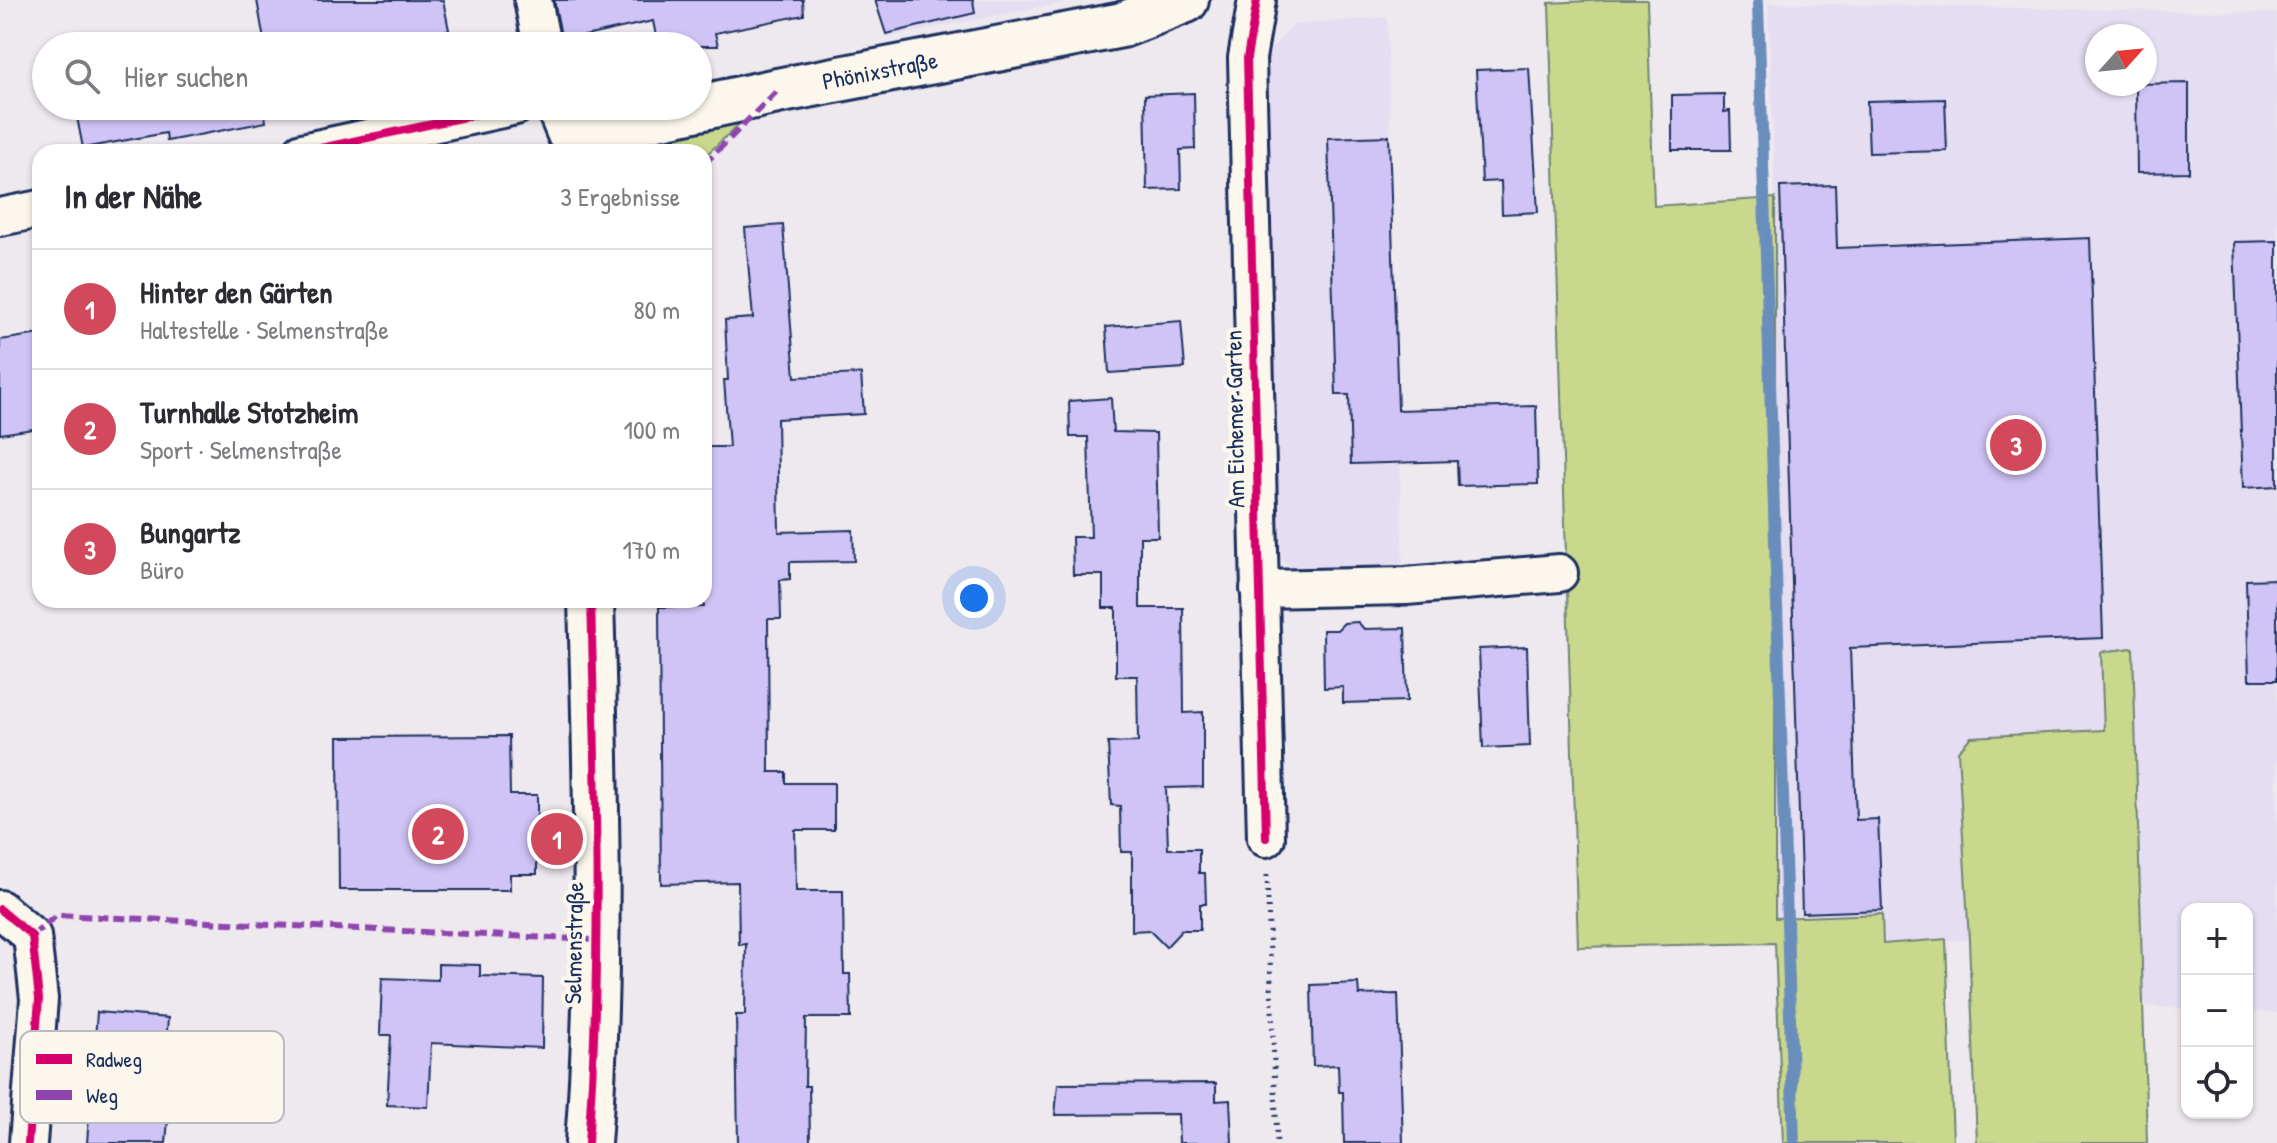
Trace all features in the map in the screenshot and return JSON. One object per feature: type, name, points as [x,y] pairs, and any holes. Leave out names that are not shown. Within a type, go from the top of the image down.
[{"type":"main road","name":"Phönixstraße","points":[[712,105],[1122,25],[1186,0]]},
{"type":"main road","name":"Phönixstraße","points":[[583,144],[591,137],[643,120]]},
{"type":"main road","name":"Selmenstraße","points":[[588,1143],[595,940],[591,608]]},
{"type":"street","points":[[533,0],[539,32]]},
{"type":"street","name":"Am Eichemer Garten","points":[[1257,0],[1247,58],[1266,838]]},
{"type":"street","points":[[339,144],[451,120]]},
{"type":"street","points":[[560,120],[573,144]]},
{"type":"street","points":[[0,217],[32,211]]},
{"type":"street","points":[[1259,589],[1406,586],[1559,573]]},
{"type":"street","points":[[0,909],[32,936],[39,999],[37,1031]]},
{"type":"street","points":[[28,1143],[30,1123]]},
{"type":"path","points":[[1266,838],[1277,1143]]},
{"type":"shaded area","points":[[875,0],[1075,0],[887,37]]},
{"type":"shaded area","points":[[1768,3],[2277,13],[2277,1013],[2253,1011],[2253,903],[2181,903],[2181,1008],[2142,1006],[2133,648],[2101,652],[2105,730],[1972,737],[1959,751],[1969,940],[1883,944],[1881,914],[1775,918],[1775,198]]},
{"type":"shaded area","points":[[1387,17],[1403,571],[1297,574],[1276,553],[1263,58],[1293,25]]},
{"type":"green space","points":[[1647,0],[1654,206],[1775,198],[1775,918],[1882,914],[1883,944],[1946,939],[1953,1143],[1783,1143],[1775,943],[1578,947],[1549,3]]},
{"type":"green space","points":[[748,116],[712,150],[712,144],[640,144]]},
{"type":"green space","points":[[2133,648],[2147,1143],[1977,1143],[1958,751],[1971,737],[2104,730],[2101,652]]},
{"type":"building","points":[[257,0],[443,0],[449,30],[439,32],[263,32]]},
{"type":"building","points":[[554,0],[803,0],[804,15],[715,33],[718,46],[712,46],[712,32],[655,32],[653,21],[603,32],[560,32]]},
{"type":"building","points":[[875,0],[973,0],[975,13],[886,34]]},
{"type":"building","points":[[1529,68],[1538,212],[1502,214],[1501,181],[1482,182],[1476,70]]},
{"type":"building","points":[[2189,83],[2189,172],[2137,173],[2136,96],[2157,96],[2157,84]]},
{"type":"building","points":[[1194,93],[1195,149],[1180,150],[1181,189],[1147,190],[1145,95]]},
{"type":"building","points":[[1724,94],[1724,112],[1730,111],[1731,150],[1672,150],[1672,95]]},
{"type":"building","points":[[1945,99],[1947,151],[1869,153],[1867,101]]},
{"type":"building","points":[[78,120],[266,120],[167,141],[166,133],[105,144],[82,144]]},
{"type":"building","points":[[1389,136],[1398,410],[1536,406],[1538,484],[1458,486],[1457,461],[1351,464],[1349,395],[1336,395],[1328,138]]},
{"type":"building","points":[[1835,185],[1837,248],[2090,238],[2103,638],[1850,648],[1856,820],[1878,819],[1882,910],[1802,913],[1780,187]]},
{"type":"building","points":[[783,225],[795,377],[861,374],[864,414],[777,419],[779,532],[853,530],[854,561],[790,562],[790,579],[780,580],[781,619],[768,619],[769,772],[786,772],[786,783],[834,783],[834,830],[795,830],[796,891],[843,891],[844,974],[850,974],[851,1018],[806,1018],[805,1086],[809,1086],[810,1143],[738,1143],[736,1015],[745,1015],[746,944],[739,945],[738,882],[661,884],[659,608],[712,608],[712,447],[729,447],[724,380],[728,380],[725,320],[753,318],[745,228]]},
{"type":"building","points":[[2277,241],[2277,486],[2243,488],[2234,242]]},
{"type":"building","points":[[1181,321],[1185,368],[1109,373],[1106,327]]},
{"type":"building","points":[[32,335],[32,429],[0,434],[0,340]]},
{"type":"building","points":[[1111,398],[1113,432],[1156,433],[1158,537],[1140,537],[1140,608],[1183,608],[1184,713],[1203,712],[1203,787],[1166,788],[1168,849],[1199,849],[1199,873],[1205,873],[1206,904],[1200,904],[1200,930],[1182,930],[1166,947],[1149,930],[1132,931],[1132,852],[1121,852],[1120,806],[1111,805],[1108,743],[1138,742],[1137,676],[1116,676],[1116,608],[1103,608],[1103,575],[1073,575],[1072,537],[1091,537],[1088,437],[1070,437],[1069,401]]},
{"type":"building","points":[[2277,579],[2277,680],[2249,680],[2246,580]]},
{"type":"building","points":[[1358,622],[1364,629],[1405,628],[1407,701],[1343,703],[1343,687],[1324,688],[1323,630],[1337,630],[1344,623]]},
{"type":"building","points":[[1527,647],[1530,746],[1483,748],[1479,649]]},
{"type":"building","points":[[509,736],[510,795],[537,795],[537,874],[510,874],[510,890],[339,890],[338,737]]},
{"type":"building","points":[[438,964],[480,965],[480,976],[543,978],[542,1048],[431,1043],[428,1107],[387,1105],[391,1035],[380,1035],[382,978],[438,980]]},
{"type":"building","points":[[1358,983],[1359,995],[1398,994],[1403,1143],[1344,1143],[1343,1092],[1339,1092],[1338,1065],[1313,1066],[1311,985]]},
{"type":"building","points":[[97,1012],[168,1018],[167,1031],[96,1031]]},
{"type":"building","points":[[1216,1083],[1216,1101],[1230,1100],[1232,1143],[1179,1143],[1178,1114],[1055,1115],[1058,1084]]},
{"type":"building","points":[[89,1123],[168,1123],[166,1143],[87,1143]]},
{"type":"waterway","points":[[1758,4],[1794,1143]]},
{"type":"marked path","points":[[712,156],[777,91]]},
{"type":"marked path","points":[[32,936],[57,915],[595,940]]},
{"type":"cycle path","points":[[1257,0],[1247,58],[1266,838]]},
{"type":"cycle path","points":[[339,144],[451,120]]},
{"type":"cycle path","points":[[588,1143],[596,940],[591,608]]},
{"type":"cycle path","points":[[0,909],[32,936],[39,999],[37,1031]]},
{"type":"cycle path","points":[[28,1143],[30,1123]]},
{"type":"place","name":"Bungartz","points":[[2016,445]]},
{"type":"place","name":"Turnhalle Stotzheim","points":[[438,834]]},
{"type":"place","name":"Hinter den Gärten","points":[[557,839]]}]
